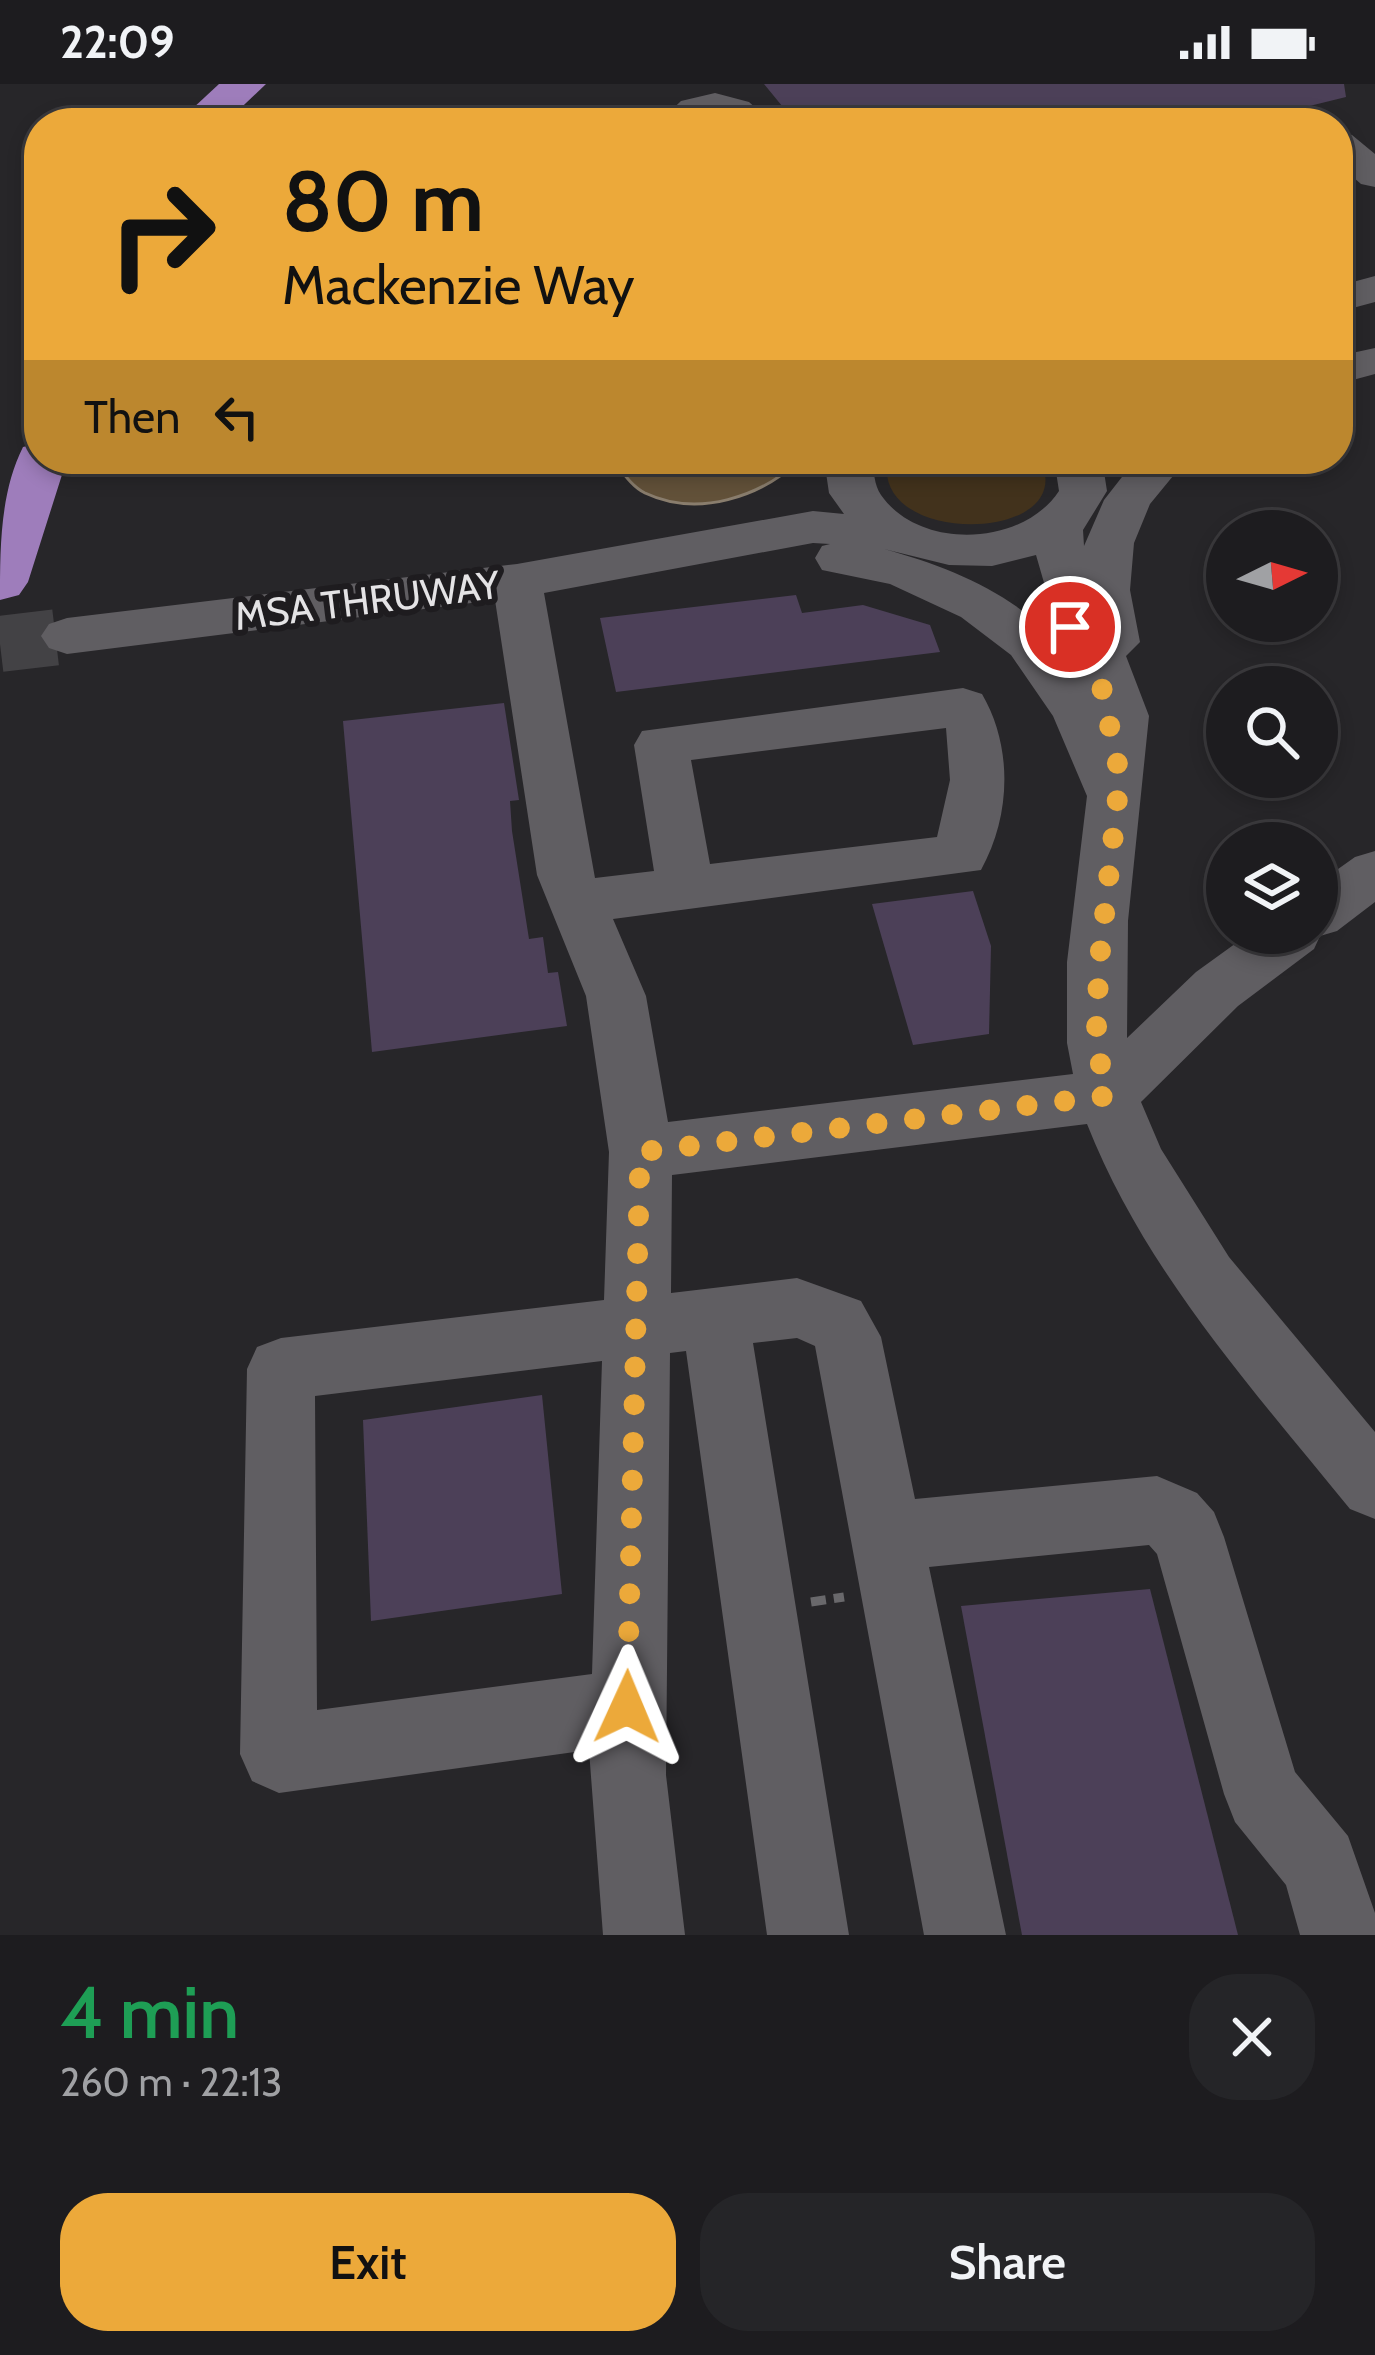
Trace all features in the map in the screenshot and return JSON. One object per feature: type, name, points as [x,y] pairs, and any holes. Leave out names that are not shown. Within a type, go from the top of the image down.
[{"type":"highway","points":[[217,108],[245,84]]},
{"type":"highway","points":[[0,582],[36,474]]},
{"type":"street","points":[[684,105],[733,108]]},
{"type":"street","name":"MSA THRUWAY","points":[[666,557],[789,508],[838,474]]},
{"type":"street","points":[[851,474],[870,514],[903,536]]},
{"type":"street","points":[[966,550],[1015,546],[1058,527],[1079,503],[1085,474]]},
{"type":"street","points":[[1117,793],[1134,715],[1102,600],[1103,570],[1122,508],[1147,474]]},
{"type":"street","name":"MSA THRUWAY","points":[[67,637],[517,580],[666,557],[813,527],[903,536],[966,550]]},
{"type":"street","points":[[1058,527],[1067,581],[1118,702],[1117,793],[1097,1004],[1096,1042],[1107,1096],[1139,1173],[1183,1242],[1375,1485]]},
{"type":"street","points":[[966,550],[1042,589],[1070,627],[1101,684],[1117,793]]},
{"type":"street","points":[[666,557],[782,555],[867,560],[913,573],[971,600],[1015,625],[1049,664],[1117,793]]},
{"type":"street","points":[[517,580],[565,875],[616,996],[640,1152],[627,1774],[644,1935]]},
{"type":"street","points":[[576,902],[961,855],[979,775],[978,734],[963,707],[662,745],[685,886]]},
{"type":"street","points":[[1338,899],[1375,872]]},
{"type":"street","points":[[640,1152],[1107,1096],[1217,989],[1264,954]]},
{"type":"street","points":[[627,1707],[279,1754],[281,1369],[797,1308],[837,1322],[847,1337],[867,1567],[964,1935]]},
{"type":"street","points":[[715,1317],[808,1935]]},
{"type":"street","points":[[867,1567],[1157,1510],[1172,1517],[1189,1537],[1263,1794],[1320,1864],[1341,1935]]},
{"type":"path","points":[[804,1603],[867,1567]]},
{"type":"shaded area","points":[[624,474],[782,474],[728,500],[686,504],[640,490]]},
{"type":"shaded area","points":[[890,474],[1043,474],[1045,487],[1031,507],[1005,520],[973,524],[939,521],[910,508],[891,488]]},
{"type":"building","points":[[764,84],[1344,84],[1346,97],[1301,108],[784,108]]},
{"type":"building","points":[[796,595],[802,613],[863,605],[930,625],[940,652],[616,692],[600,618]]},
{"type":"building","points":[[504,703],[519,800],[510,801],[512,831],[529,939],[543,937],[548,973],[558,972],[567,1026],[372,1052],[343,721]]},
{"type":"building","points":[[973,891],[991,946],[989,1034],[913,1045],[872,904]]},
{"type":"building","points":[[542,1395],[562,1594],[371,1621],[363,1420]]},
{"type":"building","points":[[1150,1589],[1238,1935],[1022,1935],[961,1606]]},
{"type":"tunnel","points":[[0,644],[67,636]]},
{"type":"route","points":[[627,1707],[640,1152],[1107,1096],[1096,1042],[1099,964],[1120,776],[1101,684],[1070,627]]}]
